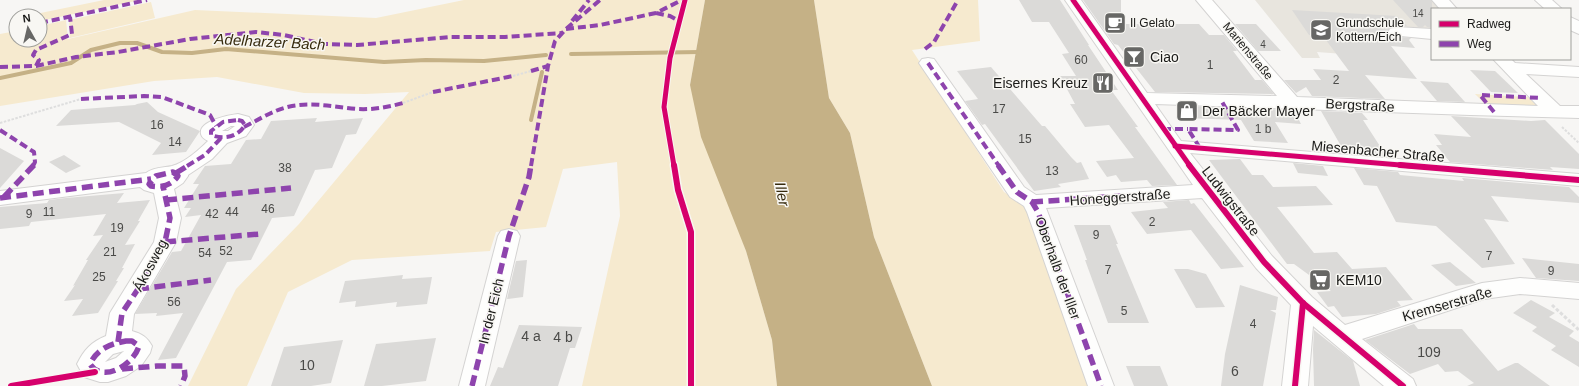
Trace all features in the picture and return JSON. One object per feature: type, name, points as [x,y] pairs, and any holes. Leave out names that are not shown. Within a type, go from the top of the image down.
[{"type":"street","name":"Ludwigstraße","points":[[1073,0],[1175,146],[1208,191],[1264,262],[1303,303],[1403,386]]},
{"type":"street","name":"Marienstraße","points":[[1204,0],[1291,102]]},
{"type":"street","points":[[1440,0],[1448,8]]},
{"type":"street","points":[[1543,0],[1553,8]]},
{"type":"street","points":[[1571,23],[1579,29]]},
{"type":"street","points":[[1396,32],[1431,34]]},
{"type":"street","name":"Oberhalb der Iller","points":[[928,63],[1017,192],[1032,202],[1038,212],[1100,386]]},
{"type":"street","points":[[1506,64],[1579,72]]},
{"type":"street","points":[[1506,64],[1555,112]]},
{"type":"street","name":"Bergstraße","points":[[1141,98],[1291,102],[1487,111],[1579,112]]},
{"type":"street","points":[[0,198],[163,179],[205,155],[222,137]]},
{"type":"street","name":"Miesenbacher Straße","points":[[1175,146],[1579,180]]},
{"type":"street","name":"Ákosweg","points":[[118,342],[122,313],[138,289],[165,242],[170,218],[163,179]]},
{"type":"street","name":"Honeggerstraße","points":[[1032,202],[1208,191]]},
{"type":"street","name":"In der Eich","points":[[472,386],[509,236]]},
{"type":"street","name":"Kremserstraße","points":[[1341,336],[1482,291],[1520,286],[1579,291]]},
{"type":"street","points":[[1295,386],[1303,303]]},
{"type":"path","points":[[513,76],[531,71]]},
{"type":"path","points":[[402,103],[433,92]]},
{"type":"path","points":[[0,123],[81,99]]},
{"type":"path","points":[[1533,287],[1579,330]]},
{"type":"shaded area","points":[[104,0],[141,0],[48,19],[48,11]]},
{"type":"shaded area","points":[[464,0],[705,0],[690,85],[746,251],[772,340],[777,386],[582,386],[620,216],[617,162],[563,169],[546,227],[496,232],[490,251],[352,260],[288,292],[247,386],[188,386],[236,289],[299,224],[409,92],[365,94],[304,93],[217,77],[154,81],[0,106],[0,34],[8,32],[8,48],[48,48],[48,24],[66,20],[68,39],[195,10],[376,18]]},
{"type":"shaded area","points":[[814,0],[978,0],[980,41],[912,50],[1004,192],[1033,211],[1092,386],[932,386],[874,237],[850,133],[829,98]]},
{"type":"shaded area","name":"Grundschule Kottern/Eich","points":[[1255,0],[1434,0],[1443,8],[1431,8],[1431,31],[1362,28],[1398,58],[1317,52],[1320,58],[1302,58]]},
{"type":"shaded area","points":[[151,2],[155,18],[70,38],[69,20]]},
{"type":"shaded area","points":[[1475,94],[1528,97],[1537,106],[1488,107]]},
{"type":"water","name":"Iller","points":[[705,0],[814,0],[829,98],[850,133],[874,237],[932,386],[777,386],[772,340],[746,251],[701,137],[690,85]]},
{"type":"building","points":[[1019,0],[1060,0],[1118,90],[1111,90],[1138,127],[1135,127],[1177,185],[1152,186],[1147,180],[1121,182],[1116,175],[1107,177],[1096,161],[1134,158],[1109,125],[1085,127],[1070,104],[1075,104],[1060,76],[1076,76],[1062,54],[1069,53],[1049,22],[1032,22]]},
{"type":"building","points":[[1083,0],[1121,0],[1121,24],[1199,24],[1209,35],[1224,35],[1237,51],[1233,51],[1255,80],[1262,80],[1274,94],[1155,92],[1118,45],[1114,44]]},
{"type":"building","points":[[1393,0],[1431,0],[1431,28],[1425,25],[1423,27],[1418,27]]},
{"type":"building","points":[[1292,10],[1397,16],[1407,26],[1396,26],[1390,28],[1387,33],[1390,36],[1411,38],[1409,40],[1415,48],[1391,46],[1417,79],[1365,75],[1385,99],[1312,96],[1306,87],[1296,93],[1284,80],[1321,80],[1313,69],[1349,71],[1323,36],[1309,35]]},
{"type":"building","points":[[1235,24],[1256,24],[1281,51],[1258,51]]},
{"type":"building","points":[[991,67],[1071,157],[1077,163],[1081,162],[1089,179],[1058,184],[1061,187],[1034,191],[985,124],[982,125],[965,101],[978,99],[957,71]]},
{"type":"building","points":[[1470,70],[1495,71],[1518,93],[1491,92]]},
{"type":"building","points":[[1420,81],[1448,83],[1465,102],[1437,101]]},
{"type":"building","points":[[147,102],[158,112],[200,131],[186,152],[152,155],[161,143],[119,122],[56,126],[71,110],[135,105]]},
{"type":"building","points":[[1179,106],[1294,110],[1301,124],[1275,122],[1288,143],[1254,141],[1241,120],[1184,118]]},
{"type":"building","points":[[1321,111],[1362,113],[1368,120],[1363,120],[1387,157],[1345,153]]},
{"type":"building","points":[[1451,116],[1531,121],[1545,120],[1579,154],[1579,169],[1550,167],[1553,170],[1450,162],[1436,145],[1442,145],[1434,134],[1471,137]]},
{"type":"building","points":[[317,118],[315,122],[363,118],[356,134],[346,135],[332,168],[315,170],[294,216],[272,218],[251,260],[227,262],[176,358],[158,360],[183,313],[156,316],[157,313],[135,314],[172,252],[181,251],[201,215],[185,217],[191,208],[184,208],[199,184],[193,184],[205,166],[231,164],[246,140],[261,139],[271,121]]},
{"type":"building","points":[[0,148],[24,161],[0,188]]},
{"type":"building","points":[[64,155],[81,166],[66,173],[49,162]]},
{"type":"building","points":[[1240,159],[1252,175],[1263,175],[1273,187],[1316,186],[1333,205],[1277,207],[1314,253],[1337,252],[1352,269],[1386,267],[1413,300],[1397,301],[1401,306],[1376,314],[1342,317],[1334,306],[1328,307],[1317,292],[1331,291],[1294,264],[1287,264],[1209,160]]},
{"type":"building","points":[[1293,163],[1323,166],[1328,176],[1298,173]]},
{"type":"building","points":[[1354,168],[1398,172],[1400,175],[1464,181],[1462,178],[1569,187],[1579,197],[1579,203],[1491,196],[1509,222],[1484,219],[1515,264],[1482,268],[1436,226],[1396,222],[1377,186],[1364,185]]},
{"type":"building","points":[[124,193],[117,203],[150,200],[138,221],[140,221],[125,245],[135,244],[116,281],[118,281],[98,313],[72,316],[83,299],[64,301],[75,285],[73,286],[88,260],[86,260],[103,235],[93,236],[106,214],[31,222],[29,226],[0,229],[0,207],[47,203],[49,200],[66,198]]},
{"type":"building","points":[[1189,200],[1191,204],[1194,203],[1244,267],[1221,269],[1191,230],[1147,234],[1131,212],[1168,208],[1163,202]]},
{"type":"building","points":[[1074,225],[1110,225],[1118,244],[1116,244],[1149,323],[1108,323]]},
{"type":"building","points":[[1522,258],[1579,264],[1579,281],[1536,278]]},
{"type":"building","points":[[527,260],[523,297],[507,299],[516,261]]},
{"type":"building","points":[[1450,262],[1476,283],[1456,286],[1431,265]]},
{"type":"building","points":[[1174,269],[1188,269],[1206,274],[1225,307],[1196,308]]},
{"type":"building","points":[[403,275],[402,279],[432,277],[427,304],[396,307],[397,302],[355,307],[356,301],[339,303],[345,281]]},
{"type":"building","points":[[1240,285],[1278,297],[1276,310],[1270,310],[1276,313],[1263,386],[1221,386],[1225,354]]},
{"type":"building","points":[[1531,300],[1555,313],[1549,317],[1574,331],[1569,336],[1579,342],[1579,367],[1551,350],[1556,346],[1532,331],[1537,327],[1513,313]]},
{"type":"building","points":[[1414,324],[1418,329],[1462,329],[1498,371],[1518,363],[1550,386],[1467,386],[1474,383],[1458,371],[1445,372],[1438,364],[1410,374],[1365,340]]},
{"type":"building","points":[[519,325],[582,327],[575,348],[570,348],[558,386],[490,386],[498,367],[503,368]]},
{"type":"building","points":[[1314,330],[1353,361],[1360,386],[1314,386]]},
{"type":"building","points":[[436,338],[426,381],[382,386],[364,386],[376,344]]},
{"type":"building","points":[[343,340],[331,383],[311,386],[271,386],[284,347]]},
{"type":"building","points":[[1126,366],[1160,366],[1168,386],[1134,386]]},
{"type":"waterway","name":"Adelharzer Bach","points":[[0,78],[71,63],[91,50],[120,43],[137,43],[162,52],[192,53],[226,49],[384,62],[426,60],[484,61],[546,55]]},
{"type":"waterway","name":"Adelharzer Bach","points":[[571,54],[700,52]]},
{"type":"waterway","points":[[531,120],[542,72]]},
{"type":"marked path","points":[[48,21],[147,0]]},
{"type":"marked path","points":[[572,21],[589,0]]},
{"type":"marked path","points":[[472,386],[509,236],[529,177],[548,66],[555,41],[566,29],[600,0]]},
{"type":"marked path","points":[[566,29],[600,25],[656,13],[682,0]]},
{"type":"marked path","points":[[925,49],[934,42],[958,0]]},
{"type":"marked path","points":[[656,13],[670,16],[679,21]]},
{"type":"marked path","points":[[36,66],[39,60],[33,55],[36,50],[72,34],[70,17]]},
{"type":"marked path","points":[[0,67],[36,66],[76,57],[118,52],[190,39],[256,32],[284,35],[324,44],[357,45],[450,37],[505,37],[562,33]]},
{"type":"marked path","points":[[928,63],[1017,192],[1032,202],[1038,212],[1101,386]]},
{"type":"marked path","points":[[531,71],[548,66]]},
{"type":"marked path","points":[[433,92],[513,76]]},
{"type":"marked path","points":[[1494,112],[1480,95],[1541,98]]},
{"type":"marked path","points":[[81,99],[144,96],[162,97],[210,115],[216,126]]},
{"type":"marked path","points":[[1200,148],[1188,129],[1238,130],[1221,100]]},
{"type":"marked path","points":[[244,127],[273,112],[292,106],[316,105],[369,109],[403,103]]},
{"type":"marked path","points":[[238,120],[242,121],[245,125],[243,129],[235,135],[220,138],[211,135],[211,131],[220,124],[227,121],[238,120]]},
{"type":"marked path","points":[[1163,129],[1188,129]]},
{"type":"marked path","points":[[0,130],[34,152],[35,162],[33,167],[4,197]]},
{"type":"marked path","points":[[176,173],[205,155],[222,137]]},
{"type":"marked path","points":[[173,172],[178,176],[170,184],[158,187],[151,186],[149,184],[156,176],[162,173],[173,172]]},
{"type":"marked path","points":[[0,198],[151,179]]},
{"type":"marked path","points":[[118,342],[122,313],[138,289],[165,242],[170,218],[163,186]]},
{"type":"marked path","points":[[166,200],[291,188]]},
{"type":"marked path","points":[[1032,202],[1121,196]]},
{"type":"marked path","points":[[165,242],[260,234]]},
{"type":"marked path","points":[[138,289],[211,280]]},
{"type":"marked path","points":[[126,341],[132,341],[139,346],[137,353],[132,359],[125,365],[108,372],[94,370],[90,364],[96,354],[109,345],[126,341]]},
{"type":"marked path","points":[[122,369],[157,366],[184,366],[185,376],[181,386]]},
{"type":"cycle path","points":[[685,0],[670,58],[664,107],[678,190],[691,232],[691,386]]},
{"type":"cycle path","points":[[1073,0],[1175,146],[1208,191],[1264,262],[1303,303],[1403,386]]},
{"type":"cycle path","points":[[1175,146],[1579,180]]},
{"type":"cycle path","points":[[1295,386],[1303,303]]},
{"type":"cycle path","points":[[11,386],[95,372]]},
{"type":"place","name":"Il Gelato","points":[[1115,23]]},
{"type":"place","name":"Grundschule Kottern/Eich","points":[[1321,30]]},
{"type":"place","name":"Ciao","points":[[1134,57]]},
{"type":"place","name":"Eisernes Kreuz","points":[[1103,83]]},
{"type":"place","name":"Der Bäcker Mayer","points":[[1187,111]]},
{"type":"place","name":"KEM10","points":[[1320,280]]}]
